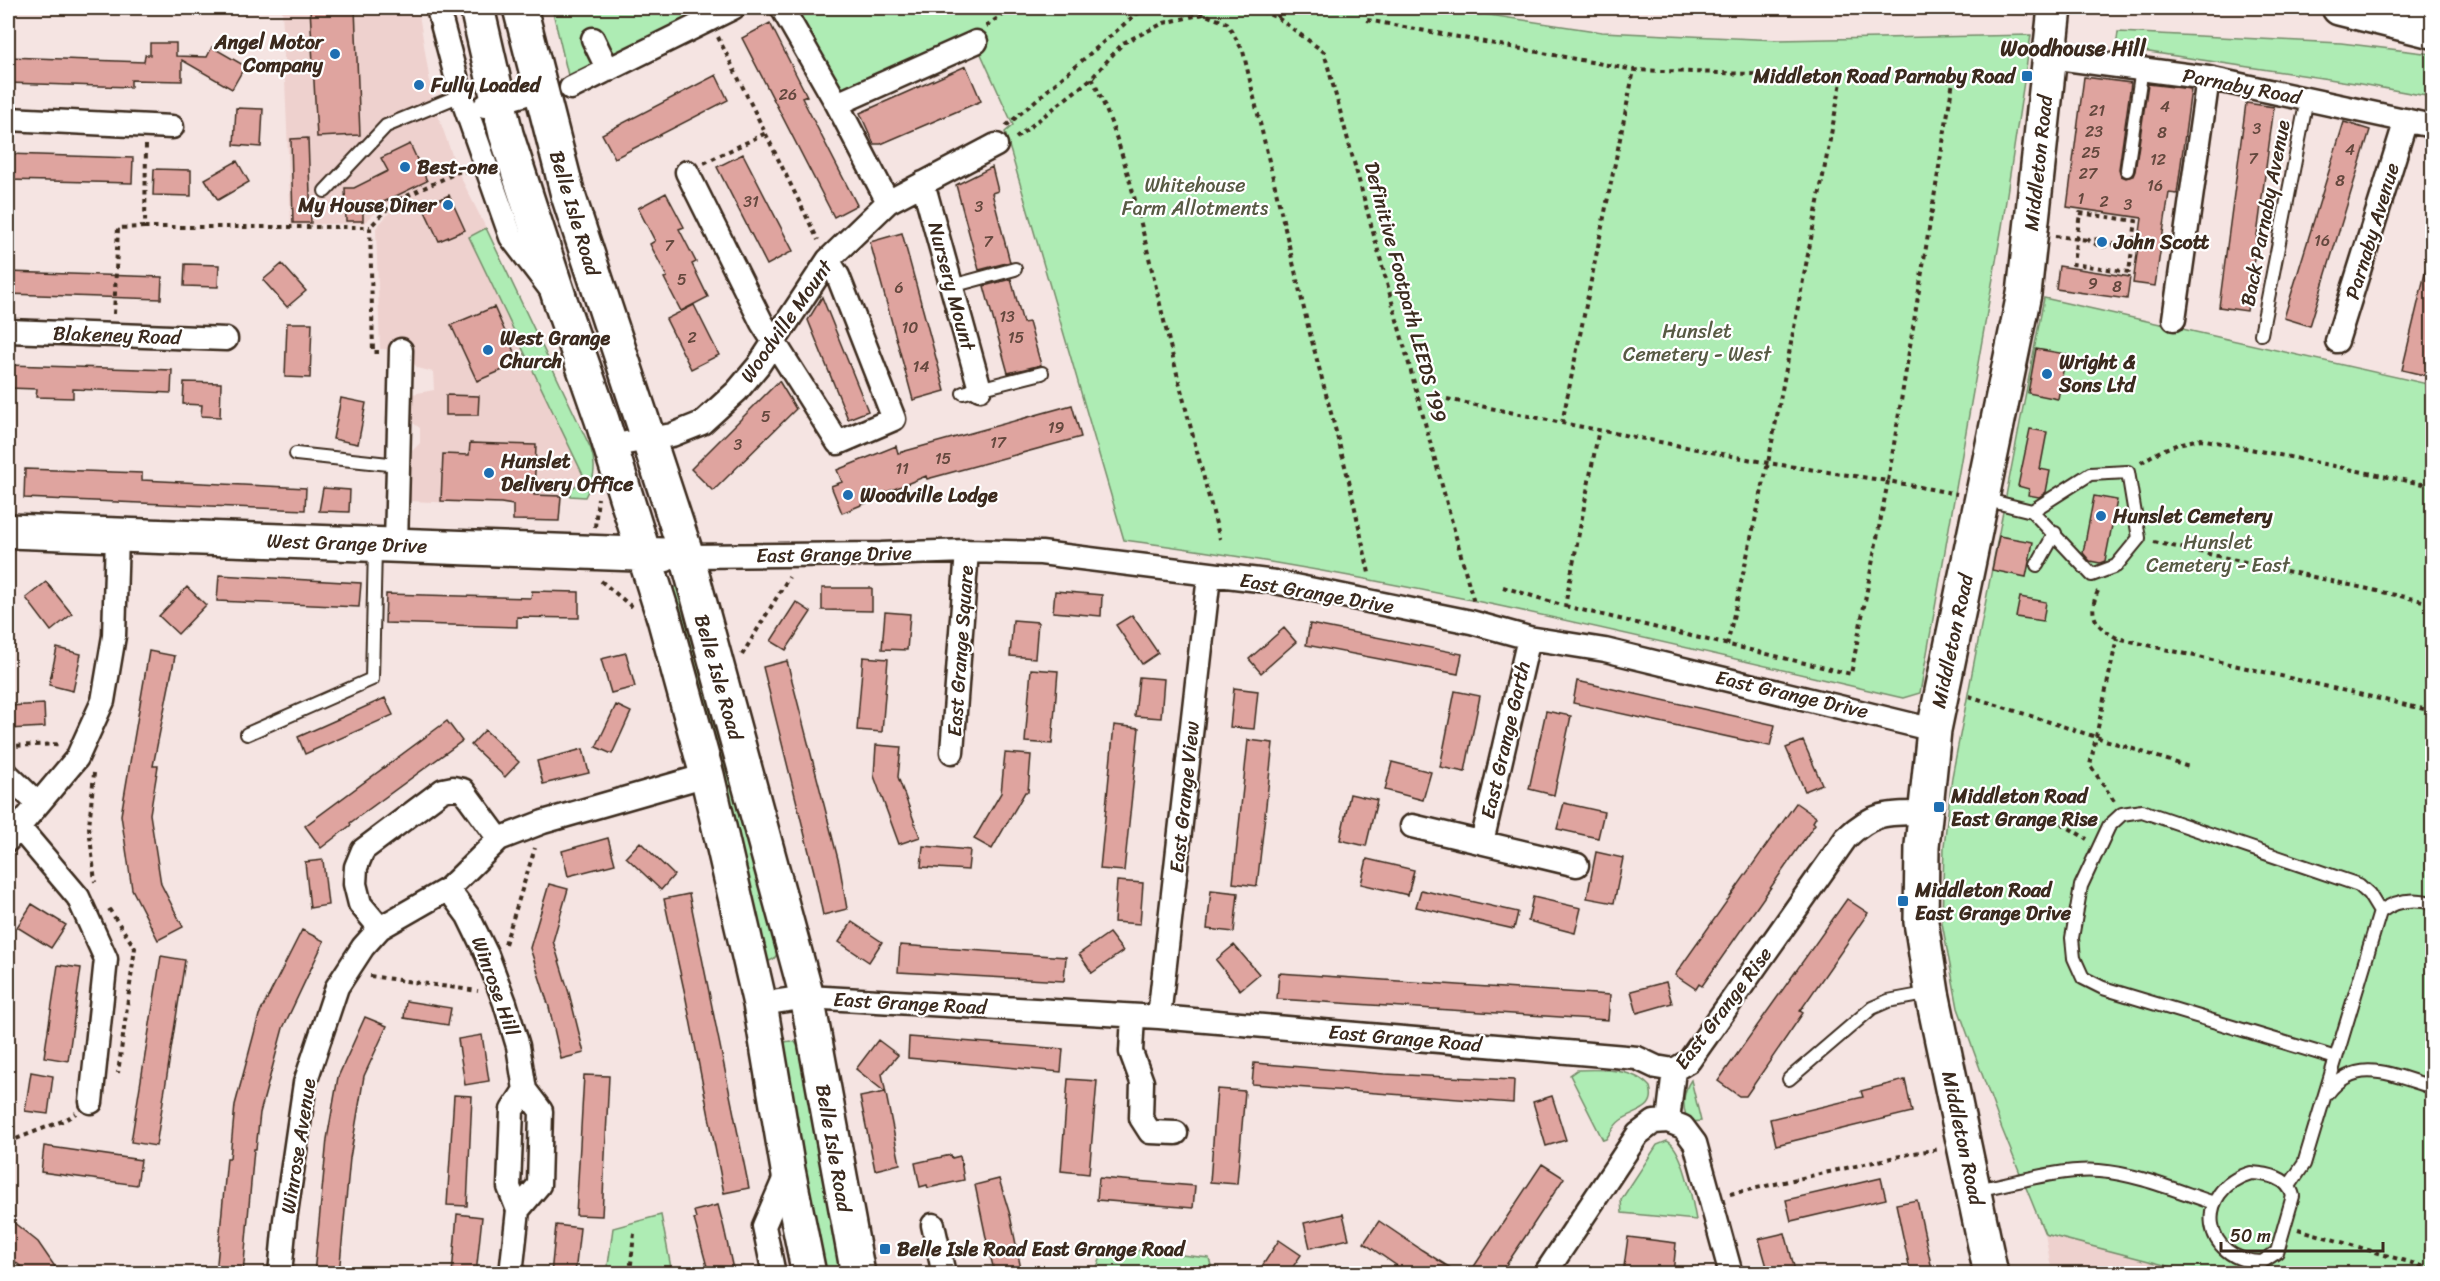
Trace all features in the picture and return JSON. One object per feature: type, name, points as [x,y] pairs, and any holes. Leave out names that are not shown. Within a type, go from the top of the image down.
[{"type":"main road","name":"Belle Isle Road","points":[[477,8],[506,134],[664,618],[707,775],[760,1004],[788,1170],[809,1274]]},
{"type":"main road","name":"Belle Isle Road","points":[[520,8],[555,89],[568,195],[687,556],[807,997],[858,1274]]},
{"type":"main road","points":[[2339,8],[2433,31]]},
{"type":"main road","points":[[2348,8],[2433,16]]},
{"type":"main road","name":"Middleton Road","points":[[1991,1274],[1932,993],[1921,922],[1924,813],[1934,730],[1942,687],[2024,294],[2053,34]]},
{"type":"main road","name":"West Grange Drive","points":[[8,531],[687,556]]},
{"type":"street","points":[[464,103],[499,102],[555,89],[608,70],[733,8]]},
{"type":"street","points":[[782,8],[837,104],[888,202]]},
{"type":"street","name":"Belle Isle Road","points":[[438,9],[464,103],[511,237],[561,303]]},
{"type":"street","name":"Parnaby Road","points":[[2053,34],[2142,68],[2208,78],[2433,126]]},
{"type":"street","points":[[593,39],[608,70]]},
{"type":"street","points":[[837,104],[976,42]]},
{"type":"street","points":[[2174,319],[2208,78]]},
{"type":"street","points":[[8,119],[172,127]]},
{"type":"street","name":"Parnaby Avenue","points":[[2337,341],[2406,120]]},
{"type":"street","name":"Woodville Mount","points":[[609,446],[672,435],[702,423],[737,391],[758,366],[828,260],[888,202],[996,145]]},
{"type":"street","points":[[687,172],[762,323],[838,442],[894,419],[838,276],[828,260]]},
{"type":"street","name":"Nursery Mount","points":[[923,183],[952,286],[972,391]]},
{"type":"street","name":"Blakeney Road","points":[[8,331],[226,339]]},
{"type":"street","points":[[385,544],[410,380],[401,352]]},
{"type":"street","points":[[91,1102],[106,959],[78,897],[13,833],[77,758],[103,701],[114,636],[117,536]]},
{"type":"street","name":"East Grange Drive","points":[[687,556],[802,556],[967,551],[1041,553],[1209,576],[1275,582],[1470,622],[1529,638],[1605,650],[1934,730]]},
{"type":"street","name":"East Grange Square","points":[[952,752],[967,551]]},
{"type":"street","name":"East Grange View","points":[[1159,1017],[1209,576]]},
{"type":"street","name":"East Grange Garth","points":[[1482,842],[1529,638]]},
{"type":"street","points":[[8,775],[37,803]]},
{"type":"street","name":"Winrose Avenue","points":[[280,1274],[285,1220],[305,1083],[337,987],[345,972],[380,928],[448,889],[499,839],[543,822],[707,775]]},
{"type":"street","points":[[380,928],[360,904],[355,884],[356,867],[363,850],[442,790],[453,788],[463,790],[499,839]]},
{"type":"street","name":"East Grange Rise","points":[[1668,1121],[1674,1070],[1689,1060],[1846,838],[1861,823],[1879,815],[1924,813]]},
{"type":"street","name":"East Grange Garth","points":[[1412,826],[1577,865]]},
{"type":"street","name":"Winrose Hill","points":[[448,889],[468,916],[499,986],[518,1046],[525,1090],[512,1110],[509,1186],[519,1210],[511,1274]]},
{"type":"street","name":"East Grange Road","points":[[760,1004],[807,997],[1159,1017],[1637,1058],[1656,1067],[1674,1070]]},
{"type":"street","points":[[1133,1016],[1131,1052],[1142,1082],[1141,1118],[1150,1132],[1176,1133]]},
{"type":"street","points":[[1545,1274],[1638,1134],[1654,1122],[1668,1121],[1683,1127],[1690,1134],[1731,1274]]},
{"type":"street","points":[[774,1274],[764,1226],[788,1170]]},
{"type":"street","points":[[933,1225],[944,1274]]},
{"type":"lane","points":[[2127,170],[2142,68]]},
{"type":"lane","name":"Back Parnaby Avenue","points":[[2260,334],[2307,99]]},
{"type":"lane","points":[[325,191],[386,126],[464,103]]},
{"type":"lane","points":[[952,286],[1015,269]]},
{"type":"lane","points":[[972,391],[1042,373]]},
{"type":"lane","points":[[296,454],[398,465]]},
{"type":"lane","points":[[1980,499],[2032,511],[2092,575],[2116,566],[2139,538],[2128,472],[2090,474],[2032,511]]},
{"type":"lane","points":[[2037,565],[2055,533]]},
{"type":"lane","points":[[247,734],[372,679],[385,544]]},
{"type":"lane","points":[[2336,1058],[2103,988],[2083,978],[2074,958],[2072,938],[2081,886],[2109,826],[2122,814],[2142,811],[2359,885],[2369,894],[2380,912]]},
{"type":"lane","points":[[2289,1186],[2266,1174],[2251,1173],[2237,1177],[2225,1186],[2214,1203],[2212,1227],[2218,1241],[2228,1252],[2241,1259],[2262,1262],[2273,1257],[2277,1252],[2292,1202],[2289,1186],[2304,1164],[2380,912],[2403,900],[2413,899],[2433,903]]},
{"type":"lane","points":[[1790,1079],[1872,1008],[1888,1001],[1932,993]]},
{"type":"lane","points":[[2324,1099],[2334,1085],[2346,1075],[2360,1070],[2379,1071],[2433,1087]]},
{"type":"lane","points":[[1973,1191],[2071,1171],[2098,1171],[2122,1174],[2214,1203]]},
{"type":"path","points":[[976,42],[982,29],[1013,8]]},
{"type":"path","points":[[1090,8],[1136,14]]},
{"type":"path","points":[[996,145],[1006,127],[1136,14],[1155,8]]},
{"type":"path","name":"Definitive Footpath LEEDS 199","points":[[1253,8],[1278,18],[1324,52],[1475,600],[1470,622]]},
{"type":"path","points":[[1278,18],[1279,8]]},
{"type":"path","points":[[996,145],[1010,142],[1092,78],[1123,43],[1164,23],[1203,14],[1227,23],[1243,51],[1308,326],[1350,481],[1369,573]]},
{"type":"path","points":[[709,19],[828,260]]},
{"type":"path","points":[[1367,20],[1635,70],[1953,81],[1888,481],[1851,674],[1565,606],[1503,587]]},
{"type":"path","points":[[1562,423],[1635,70]]},
{"type":"path","points":[[1727,645],[1768,463],[1842,77]]},
{"type":"path","points":[[1092,78],[1108,110],[1134,197],[1174,363],[1221,539]]},
{"type":"path","points":[[145,227],[146,126]]},
{"type":"path","points":[[687,172],[765,133]]},
{"type":"path","points":[[401,352],[373,352],[370,227],[394,202],[429,186]]},
{"type":"path","points":[[2080,213],[2136,221],[2128,272],[2073,264],[2076,238],[2080,213]]},
{"type":"path","points":[[113,335],[118,228],[370,227]]},
{"type":"path","points":[[2056,236],[2088,240],[2101,246],[2116,244],[2132,246]]},
{"type":"path","points":[[2088,240],[2103,238],[2116,244]]},
{"type":"path","points":[[1447,399],[1768,463],[1888,481],[1980,499]]},
{"type":"path","points":[[1565,606],[1599,429]]},
{"type":"path","points":[[2128,472],[2156,452],[2175,443],[2201,438],[2433,486]]},
{"type":"path","points":[[2139,538],[2433,603]]},
{"type":"path","points":[[723,687],[802,556]]},
{"type":"path","points":[[2116,566],[2101,585],[2094,599],[2093,615],[2100,629],[2117,638],[2433,711]]},
{"type":"path","points":[[2117,638],[2090,765],[2122,814]]},
{"type":"path","points":[[1942,687],[2190,767]]},
{"type":"path","points":[[8,746],[84,743]]},
{"type":"path","points":[[2054,819],[2099,847]]},
{"type":"path","points":[[345,972],[499,986],[543,822]]},
{"type":"path","points":[[8,1142],[65,1120],[91,1102]]},
{"type":"path","points":[[1710,1200],[1739,1191],[1914,1152],[1964,1146]]},
{"type":"path","points":[[2285,1225],[2433,1269]]},
{"type":"path","points":[[630,1274],[634,1233]]},
{"type":"shaded area","points":[[282,8],[418,8],[433,101],[458,172],[486,228],[470,237],[585,479],[570,490],[563,491],[559,521],[513,520],[513,505],[407,501],[409,454],[420,443],[420,428],[410,421],[412,394],[434,390],[433,372],[418,368],[411,356],[401,350],[380,349],[376,228],[397,204],[393,198],[364,223],[291,225]]},
{"type":"shaded area","points":[[2045,1234],[2195,1273],[2052,1273]]},
{"type":"green space","points":[[552,8],[733,8],[571,88]]},
{"type":"green space","name":"Hunslet Cemetery - West","points":[[782,8],[1443,8],[1602,32],[1778,40],[2031,35],[2002,227],[1920,693],[1903,698],[1418,589],[1222,554],[1124,540],[1005,132],[1013,125],[976,43],[837,104]]},
{"type":"green space","points":[[2118,32],[2341,43],[2432,54],[2432,97],[2116,47]]},
{"type":"green space","points":[[486,228],[591,449],[594,473],[585,497],[570,496],[570,490],[585,479],[469,237]]},
{"type":"green space","name":"Hunslet Cemetery - East","points":[[2044,298],[2432,385],[2432,1273],[2195,1273],[2045,1234],[2002,1129],[1958,1008],[1942,923],[1944,846],[1952,777]]},
{"type":"green space","points":[[671,588],[680,588],[778,951],[771,960],[766,961]]},
{"type":"green space","points":[[795,1042],[798,1046],[842,1273],[819,1273],[779,1043]]},
{"type":"green space","points":[[1577,1070],[1616,1071],[1635,1076],[1650,1087],[1651,1100],[1644,1108],[1614,1126],[1603,1140],[1570,1075]]},
{"type":"green space","points":[[1691,1080],[1701,1121],[1691,1122],[1685,1113],[1685,1095]]},
{"type":"green space","points":[[1667,1141],[1678,1154],[1690,1189],[1696,1220],[1622,1213],[1621,1200],[1657,1145]]},
{"type":"green space","points":[[661,1215],[672,1273],[607,1273],[613,1228]]},
{"type":"green space","points":[[1106,1247],[1209,1258],[1213,1273],[1094,1273]]},
{"type":"building","name":"Angel Motor Company","points":[[310,8],[355,8],[360,135],[317,137]]},
{"type":"building","points":[[770,23],[807,96],[802,98],[857,205],[834,217],[742,38]]},
{"type":"building","points":[[150,43],[176,43],[176,56],[207,57],[212,47],[245,66],[232,89],[182,60],[182,81],[131,80],[131,87],[8,83],[8,57],[144,62],[145,55],[150,55]]},
{"type":"building","points":[[966,66],[981,101],[881,144],[874,144],[860,113]]},
{"type":"building","points":[[716,75],[728,100],[615,158],[602,134]]},
{"type":"building","points":[[2084,77],[2131,83],[2119,169],[2121,176],[2126,178],[2133,176],[2135,171],[2148,84],[2191,89],[2177,194],[2169,193],[2155,286],[2133,283],[2142,218],[2067,207]]},
{"type":"building","points":[[2246,103],[2274,107],[2247,311],[2219,307]]},
{"type":"building","points":[[236,108],[263,109],[261,147],[234,145]]},
{"type":"building","points":[[2344,122],[2370,130],[2310,326],[2284,318]]},
{"type":"building","points":[[308,138],[311,223],[293,223],[291,139]]},
{"type":"building","points":[[410,144],[427,181],[363,212],[363,221],[346,221],[345,188],[354,188],[388,171],[381,158]]},
{"type":"building","points":[[8,154],[133,158],[132,183],[8,180]]},
{"type":"building","points":[[743,154],[793,251],[767,265],[717,167]]},
{"type":"building","points":[[237,161],[249,182],[218,200],[205,179]]},
{"type":"building","points":[[992,167],[998,191],[992,193],[1010,262],[979,270],[956,185]]},
{"type":"building","points":[[154,169],[191,170],[191,196],[153,195]]},
{"type":"building","points":[[666,193],[684,227],[679,229],[696,262],[692,264],[708,297],[681,311],[650,244],[655,241],[638,208]]},
{"type":"building","points":[[449,195],[465,230],[439,241],[423,207]]},
{"type":"building","points":[[902,233],[945,391],[913,400],[870,242]]},
{"type":"building","points":[[185,264],[219,265],[218,287],[184,286]]},
{"type":"building","points":[[282,264],[306,291],[287,307],[263,280]]},
{"type":"building","points":[[2059,266],[2130,277],[2127,299],[2056,289]]},
{"type":"building","points":[[2426,269],[2433,270],[2433,359],[2428,376],[2402,370]]},
{"type":"building","points":[[8,272],[162,277],[161,299],[8,294]]},
{"type":"building","points":[[1011,279],[1023,323],[1029,322],[1041,365],[1008,373],[984,286]]},
{"type":"building","points":[[822,297],[868,411],[848,419],[808,320]]},
{"type":"building","points":[[694,305],[719,355],[691,369],[666,319]]},
{"type":"building","name":"West Grange Church","points":[[494,307],[519,363],[477,381],[451,325]]},
{"type":"building","points":[[287,323],[312,323],[310,378],[285,377]]},
{"type":"building","name":"Wright & Sons Ltd","points":[[2036,349],[2066,354],[2058,399],[2028,393]]},
{"type":"building","points":[[8,365],[172,370],[171,393],[73,389],[73,398],[36,397],[37,389],[8,388]]},
{"type":"building","points":[[779,381],[796,409],[713,491],[691,469]]},
{"type":"building","points":[[184,382],[221,383],[220,417],[201,416],[202,405],[183,404]]},
{"type":"building","points":[[446,395],[479,396],[478,415],[446,415]]},
{"type":"building","points":[[341,398],[366,403],[358,444],[333,439]]},
{"type":"building","points":[[1072,405],[1081,437],[927,479],[926,476],[842,513],[831,486],[842,482],[837,470],[896,446],[898,453]]},
{"type":"building","points":[[2030,429],[2047,432],[2040,469],[2050,471],[2046,492],[2039,497],[2028,495],[2029,489],[2018,486]]},
{"type":"building","name":"Hunslet Delivery Office","points":[[470,443],[536,445],[534,495],[561,496],[559,521],[513,520],[513,505],[441,501],[443,454],[469,455]]},
{"type":"building","points":[[25,469],[142,473],[142,480],[306,488],[305,510],[24,498]]},
{"type":"building","points":[[323,488],[350,490],[349,512],[319,511]]},
{"type":"building","name":"Hunslet Cemetery","points":[[2094,496],[2117,500],[2105,561],[2100,563],[2090,561],[2083,553]]},
{"type":"building","points":[[1999,536],[2033,542],[2026,577],[1992,570]]},
{"type":"building","points":[[219,575],[361,583],[359,607],[217,601]]},
{"type":"building","points":[[46,582],[72,614],[51,631],[26,598]]},
{"type":"building","points":[[187,587],[206,605],[178,634],[159,616]]},
{"type":"building","points":[[822,588],[872,588],[872,611],[822,610]]},
{"type":"building","points":[[532,591],[579,592],[579,618],[517,617],[517,627],[385,623],[386,594],[531,598]]},
{"type":"building","points":[[1055,591],[1102,595],[1101,616],[1053,612]]},
{"type":"building","points":[[2020,597],[2046,602],[2043,621],[2016,617]]},
{"type":"building","points":[[796,602],[811,612],[786,650],[771,641]]},
{"type":"building","points":[[885,612],[910,614],[907,650],[882,649]]},
{"type":"building","points":[[1132,615],[1158,653],[1142,664],[1116,625]]},
{"type":"building","points":[[1013,620],[1038,622],[1035,658],[1010,656]]},
{"type":"building","points":[[1310,624],[1462,654],[1458,674],[1306,645]]},
{"type":"building","points":[[1284,628],[1296,642],[1261,673],[1249,659]]},
{"type":"building","points":[[57,648],[81,654],[73,691],[49,685]]},
{"type":"building","points":[[149,651],[175,656],[153,766],[158,766],[150,814],[161,884],[183,927],[158,940],[132,889],[121,815]]},
{"type":"building","points":[[626,653],[635,687],[611,693],[601,659]]},
{"type":"building","points":[[863,657],[888,659],[882,732],[857,730]]},
{"type":"building","points":[[787,661],[839,863],[847,909],[823,915],[763,667]]},
{"type":"building","points":[[1031,669],[1058,671],[1052,744],[1025,742]]},
{"type":"building","points":[[1139,677],[1164,679],[1161,718],[1135,716]]},
{"type":"building","points":[[1577,681],[1775,725],[1770,746],[1573,703]]},
{"type":"building","points":[[1234,688],[1258,691],[1254,729],[1230,727]]},
{"type":"building","points":[[1455,691],[1480,696],[1465,772],[1440,767]]},
{"type":"building","points":[[385,698],[393,715],[305,754],[298,737]]},
{"type":"building","points":[[44,704],[45,727],[8,729],[8,706]]},
{"type":"building","points":[[616,705],[631,712],[612,754],[596,747]]},
{"type":"building","points":[[1546,711],[1571,716],[1554,795],[1529,789]]},
{"type":"building","points":[[447,721],[462,741],[350,823],[351,825],[321,848],[305,826]]},
{"type":"building","points":[[1114,725],[1139,728],[1124,871],[1100,869]]},
{"type":"building","points":[[485,730],[519,762],[505,777],[471,745]]},
{"type":"building","points":[[1248,740],[1273,743],[1257,886],[1233,883]]},
{"type":"building","points":[[1803,741],[1822,784],[1805,791],[1786,748]]},
{"type":"building","points":[[876,745],[901,747],[898,777],[920,837],[899,844],[874,776]]},
{"type":"building","points":[[583,749],[589,773],[543,784],[537,761]]},
{"type":"building","points":[[1005,753],[1031,755],[1028,792],[1025,792],[992,849],[974,839],[1001,793]]},
{"type":"building","points":[[1392,762],[1431,772],[1423,800],[1385,790]]},
{"type":"building","points":[[1350,794],[1377,800],[1366,846],[1340,840]]},
{"type":"building","points":[[1564,803],[1604,812],[1598,838],[1557,829]]},
{"type":"building","points":[[1796,803],[1816,817],[1813,822],[1815,824],[1702,986],[1699,984],[1696,989],[1675,975]]},
{"type":"building","points":[[608,838],[615,864],[568,876],[562,851]]},
{"type":"building","points":[[640,842],[674,875],[661,890],[626,857]]},
{"type":"building","points":[[923,846],[970,850],[968,870],[921,867]]},
{"type":"building","points":[[1596,852],[1623,858],[1614,903],[1587,898]]},
{"type":"building","points":[[1367,859],[1414,870],[1408,895],[1361,884]]},
{"type":"building","points":[[323,860],[328,905],[310,908],[305,862]]},
{"type":"building","points":[[1117,881],[1143,883],[1140,924],[1114,922]]},
{"type":"building","points":[[549,884],[568,889],[553,941],[584,1053],[561,1059],[549,1007],[530,948]]},
{"type":"building","points":[[1211,890],[1238,893],[1234,932],[1207,929]]},
{"type":"building","points":[[1421,890],[1518,912],[1514,929],[1416,907]]},
{"type":"building","points":[[689,894],[749,1188],[724,1193],[664,899]]},
{"type":"building","points":[[1533,897],[1581,908],[1575,933],[1528,921]]},
{"type":"building","points":[[1847,899],[1868,913],[1800,1011],[1803,1013],[1746,1096],[1739,1096],[1718,1081]]},
{"type":"building","points":[[32,904],[66,925],[51,948],[17,927]]},
{"type":"building","points":[[852,922],[882,942],[869,962],[839,942]]},
{"type":"building","points":[[302,930],[324,941],[283,1028],[260,1113],[256,1149],[254,1149],[243,1274],[216,1274],[227,1158],[230,1158],[235,1105],[259,1015]]},
{"type":"building","points":[[1109,933],[1123,951],[1092,973],[1079,954]]},
{"type":"building","points":[[900,945],[1066,957],[1064,981],[898,972]]},
{"type":"building","points":[[1234,945],[1259,974],[1240,990],[1216,960]]},
{"type":"building","points":[[161,956],[185,960],[156,1146],[131,1142]]},
{"type":"building","points":[[58,965],[81,968],[68,1061],[44,1057]]},
{"type":"building","points":[[1279,973],[1610,995],[1608,1020],[1277,999]]},
{"type":"building","points":[[1666,982],[1672,1003],[1637,1013],[1631,991]]},
{"type":"building","points":[[406,1001],[451,1008],[448,1025],[404,1018]]},
{"type":"building","points":[[365,1017],[387,1026],[364,1076],[350,1158],[339,1274],[314,1274],[327,1139],[338,1077]]},
{"type":"building","points":[[482,1035],[489,1081],[465,1085],[458,1039]]},
{"type":"building","points":[[909,1037],[1063,1049],[1061,1072],[908,1058]]},
{"type":"building","points":[[878,1040],[898,1055],[882,1074],[900,1164],[875,1170],[860,1097],[885,1092],[856,1069]]},
{"type":"building","points":[[1254,1063],[1384,1074],[1514,1080],[1513,1103],[1252,1084]]},
{"type":"building","points":[[31,1072],[53,1076],[48,1114],[25,1111]]},
{"type":"building","points":[[584,1075],[609,1076],[602,1216],[576,1215]]},
{"type":"building","points":[[1068,1079],[1097,1081],[1089,1174],[1061,1171]]},
{"type":"building","points":[[1905,1080],[1912,1112],[1776,1145],[1770,1119],[1863,1097],[1861,1091]]},
{"type":"building","points":[[1217,1089],[1245,1091],[1237,1184],[1210,1182]]},
{"type":"building","points":[[454,1095],[472,1096],[467,1206],[447,1205]]},
{"type":"building","points":[[1552,1096],[1566,1140],[1546,1146],[1533,1102]]},
{"type":"building","points":[[44,1146],[141,1160],[137,1185],[41,1172]]},
{"type":"building","points":[[951,1155],[952,1158],[960,1156],[964,1180],[928,1188],[927,1185],[920,1187],[915,1163]]},
{"type":"building","points":[[1542,1164],[1564,1178],[1525,1237],[1500,1274],[1469,1274]]},
{"type":"building","points":[[1099,1178],[1195,1186],[1193,1208],[1097,1200]]},
{"type":"building","points":[[1881,1178],[1886,1199],[1791,1221],[1786,1200]]},
{"type":"building","points":[[999,1179],[1010,1215],[1021,1269],[1020,1274],[995,1274],[988,1247],[975,1185]]},
{"type":"building","points":[[1917,1200],[1933,1274],[1911,1274],[1896,1204]]},
{"type":"building","points":[[718,1205],[734,1274],[709,1274],[694,1219],[696,1218],[694,1211]]},
{"type":"building","points":[[457,1214],[482,1217],[476,1274],[452,1274]]},
{"type":"building","points":[[1343,1214],[1349,1239],[1310,1248],[1304,1223]]},
{"type":"building","points":[[8,1218],[38,1242],[60,1274],[30,1274],[8,1256]]},
{"type":"building","points":[[1379,1221],[1460,1274],[1409,1274],[1364,1243]]},
{"type":"building","points":[[556,1225],[580,1228],[575,1274],[551,1274]]},
{"type":"building","points":[[1785,1233],[1796,1274],[1769,1274],[1759,1239]]},
{"type":"building","points":[[1628,1237],[1676,1243],[1673,1274],[1623,1274]]},
{"type":"building","points":[[1279,1240],[1301,1255],[1288,1274],[1257,1274]]},
{"type":"place","name":"Angel Motor Company","points":[[335,54]]},
{"type":"place","name":"Middleton Road Parnaby Road","points":[[2027,76]]},
{"type":"place","name":"Fully Loaded","points":[[419,85]]},
{"type":"place","name":"Best-one","points":[[405,167]]},
{"type":"place","name":"My House Diner","points":[[448,205]]},
{"type":"place","name":"John Scott","points":[[2102,242]]},
{"type":"place","name":"West Grange Church","points":[[488,350]]},
{"type":"place","name":"Wright & Sons Ltd","points":[[2047,374]]},
{"type":"place","name":"Hunslet Delivery Office","points":[[489,473]]},
{"type":"place","name":"Woodville Lodge","points":[[848,495]]},
{"type":"place","name":"Hunslet Cemetery","points":[[2101,516]]},
{"type":"place","name":"Middleton Road East Grange Rise","points":[[1939,807]]},
{"type":"place","name":"Middleton Road East Grange Drive","points":[[1903,901]]},
{"type":"place","name":"Belle Isle Road East Grange Road","points":[[885,1249]]},
{"type":"district","name":"Woodhouse Hill","points":[[2073,48]]},
{"type":"park label","name":"Whitehouse Farm Allotments","points":[[1195,196]]}]
